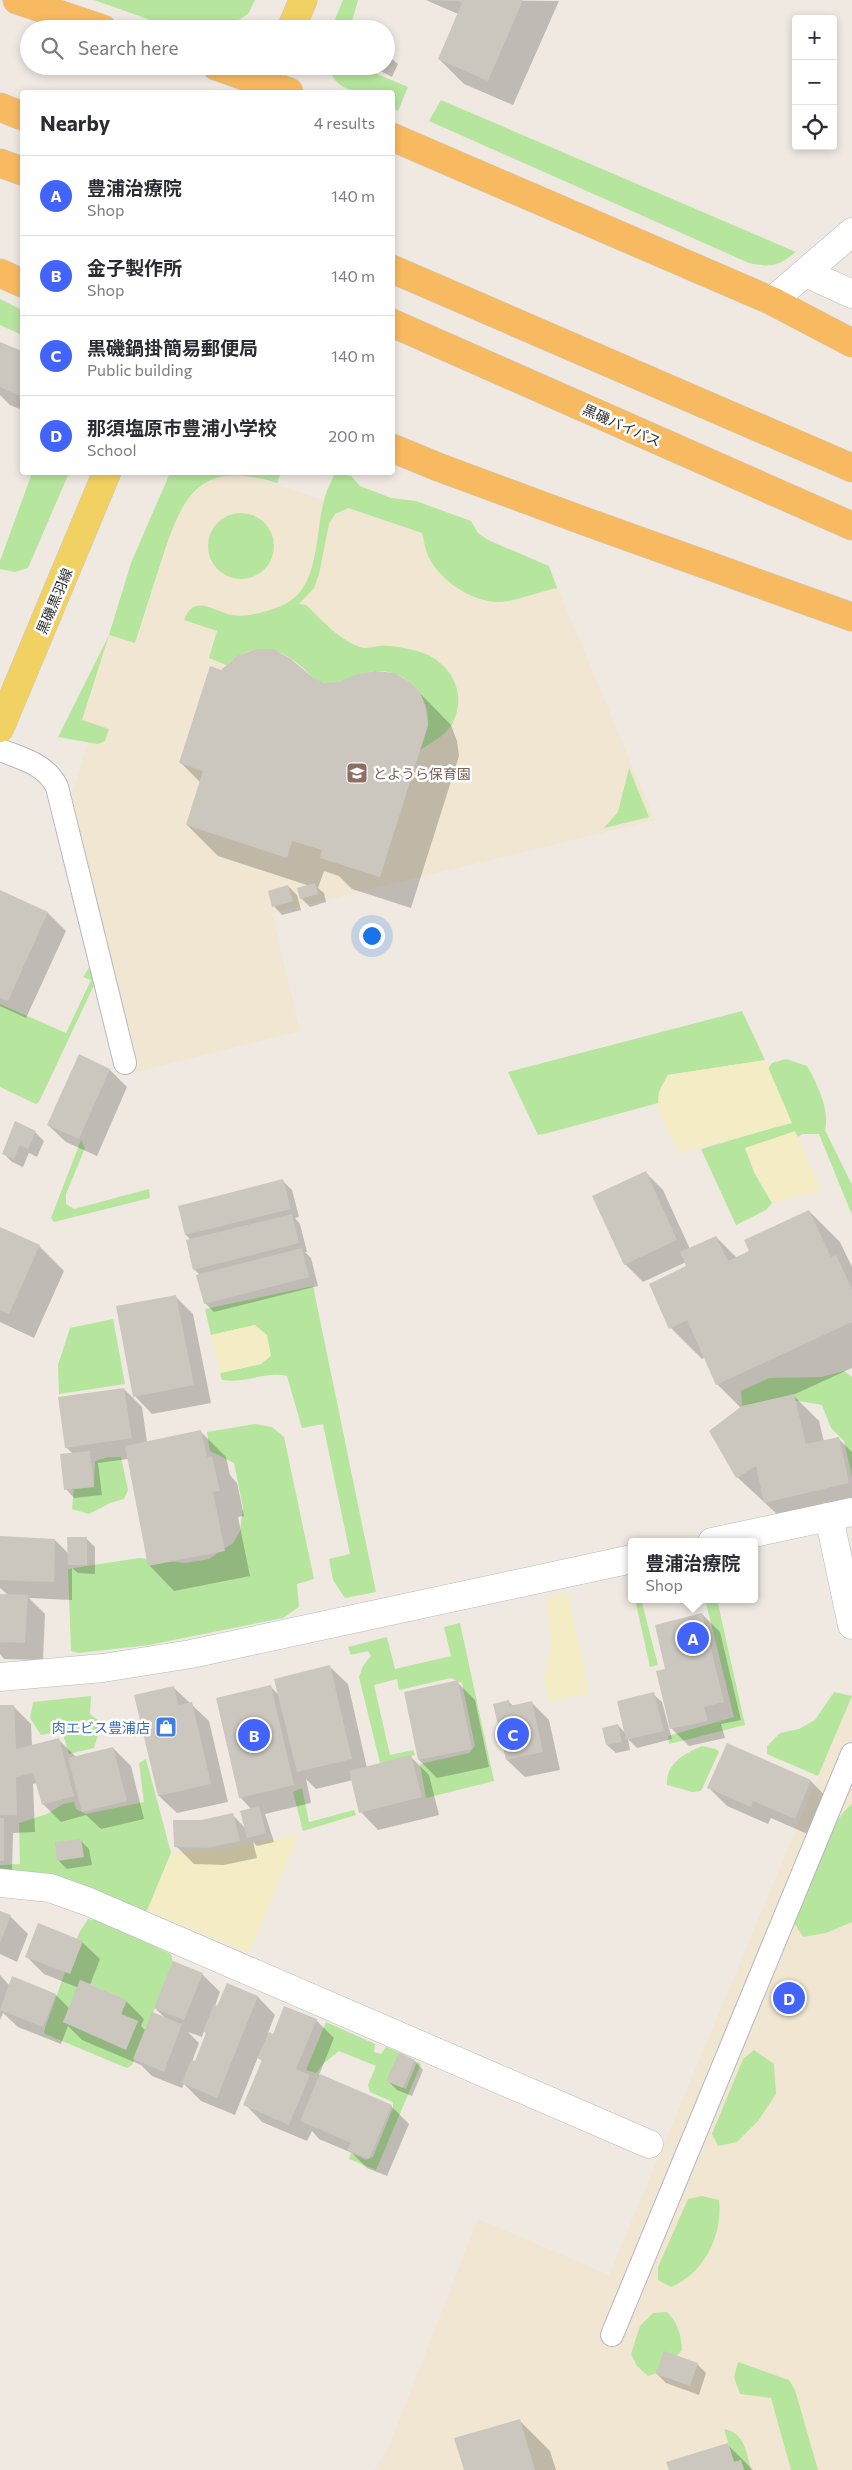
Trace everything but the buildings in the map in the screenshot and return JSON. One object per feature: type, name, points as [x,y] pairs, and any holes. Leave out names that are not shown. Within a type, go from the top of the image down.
[{"type":"highway","points":[[17,0],[76,20]]},
{"type":"highway","points":[[245,75],[274,84]]},
{"type":"highway","points":[[0,107],[20,115]]},
{"type":"highway","points":[[395,138],[772,301],[852,343]]},
{"type":"highway","points":[[0,163],[20,170]]},
{"type":"highway","points":[[395,270],[852,468]]},
{"type":"highway","points":[[0,273],[20,282]]},
{"type":"highway","name":"黒磯バイパス","points":[[395,324],[852,526]]},
{"type":"highway","points":[[395,449],[502,491],[852,618]]},
{"type":"main road","points":[[295,20],[303,0]]},
{"type":"main road","name":"黒磯黒羽線","points":[[0,728],[106,475]]},
{"type":"street","points":[[772,301],[852,232]]},
{"type":"street","points":[[806,272],[852,294]]},
{"type":"street","points":[[730,1538],[840,1514],[852,1625]]},
{"type":"street","points":[[0,1677],[103,1668],[191,1654],[628,1560]]},
{"type":"street","points":[[0,1883],[50,1888],[89,1902],[649,2144]]},
{"type":"lane","points":[[0,750],[41,767],[51,774],[58,787],[126,1063]]},
{"type":"lane","points":[[612,2335],[852,1754]]},
{"type":"shaded area","name":"とようら保育園","points":[[189,475],[248,475],[553,577],[655,820],[272,913],[300,1031],[136,1072],[69,804],[88,742],[58,737],[109,635],[136,643]]},
{"type":"shaded area","points":[[852,1696],[852,2470],[374,2470],[388,2449],[478,2219],[609,2275]]},
{"type":"green space","points":[[94,0],[255,0],[248,14],[238,20],[151,20]]},
{"type":"green space","points":[[343,0],[358,0],[352,20],[335,20]]},
{"type":"green space","points":[[379,75],[408,87],[398,111],[395,109],[395,90],[351,90],[338,83],[332,76]]},
{"type":"green space","points":[[441,100],[796,252],[774,265],[749,263],[429,121]]},
{"type":"green space","points":[[0,299],[20,309],[20,334],[0,325]]},
{"type":"green space","points":[[31,475],[68,475],[28,568],[15,572],[0,569],[0,561]]},
{"type":"green space","points":[[169,475],[280,475],[277,483],[251,477],[230,476],[212,479],[198,488],[187,500],[170,536],[135,643],[109,635],[131,563]]},
{"type":"green space","points":[[334,475],[351,476],[360,486],[391,498],[416,501],[471,521],[478,533],[488,540],[549,566],[557,588],[508,601],[497,602],[473,597],[451,584],[434,566],[428,556],[422,533],[348,508],[335,514],[329,524],[319,574],[314,588],[299,604],[306,605],[331,629],[352,644],[363,648],[389,646],[413,650],[436,660],[445,668],[457,687],[457,711],[452,724],[446,732],[420,750],[428,724],[428,713],[425,703],[414,686],[397,675],[377,671],[338,682],[325,683],[314,679],[301,666],[282,653],[264,649],[245,653],[226,665],[209,658],[217,631],[184,620],[193,607],[199,605],[238,616],[260,613],[275,608],[287,603],[298,595],[311,571],[321,514]]},
{"type":"green space","points":[[241,513],[254,516],[264,523],[271,533],[274,546],[271,559],[264,569],[254,576],[241,579],[228,576],[218,569],[211,559],[208,546],[211,533],[218,523],[228,516]]},
{"type":"green space","points":[[109,635],[82,720],[109,729],[105,741],[98,744],[58,737]]},
{"type":"green space","points":[[629,768],[649,817],[604,828],[618,812]]},
{"type":"green space","points":[[92,963],[95,983],[39,1102],[36,1104],[0,1087],[0,1004],[66,1033],[91,980],[83,977]]},
{"type":"green space","points":[[742,1011],[765,1060],[668,1075],[659,1093],[658,1103],[548,1133],[538,1135],[508,1072]]},
{"type":"green space","points":[[786,1059],[807,1066],[815,1080],[826,1114],[825,1130],[852,1185],[852,1215],[819,1134],[803,1134],[791,1140],[754,1172],[772,1203],[766,1210],[736,1225],[701,1149],[769,1129],[761,1079],[772,1063]]},
{"type":"green space","points":[[81,1140],[85,1148],[66,1194],[66,1204],[74,1209],[149,1189],[150,1198],[54,1222],[51,1218]]},
{"type":"green space","points":[[313,1286],[376,1592],[345,1598],[333,1580],[329,1559],[350,1554],[323,1424],[302,1428],[287,1376],[271,1375],[230,1381],[222,1380],[220,1373],[261,1364],[255,1325],[211,1335],[205,1309]]},
{"type":"green space","points":[[113,1319],[125,1384],[59,1394],[58,1365],[70,1328]]},
{"type":"green space","points":[[844,1371],[852,1377],[852,1477],[844,1441],[831,1428],[822,1405],[786,1399],[742,1406],[741,1391],[769,1378],[821,1377]]},
{"type":"green space","points":[[255,1424],[272,1427],[284,1437],[314,1579],[297,1584],[299,1607],[283,1618],[149,1645],[79,1653],[71,1651],[68,1569],[139,1558],[186,1563],[209,1559],[233,1543],[240,1531],[243,1508],[234,1463],[210,1451],[207,1432]]},
{"type":"green space","points":[[108,1457],[121,1457],[128,1490],[124,1499],[110,1503],[89,1514],[72,1509],[74,1489],[94,1487],[95,1461]]},
{"type":"green space","points":[[636,1603],[642,1603],[658,1665],[650,1667]]},
{"type":"green space","points":[[706,1603],[718,1603],[745,1725],[669,1744],[668,1736],[734,1717]]},
{"type":"green space","points":[[460,1623],[494,1781],[426,1798],[420,1764],[469,1753],[475,1746],[462,1683],[451,1678],[399,1690],[397,1679],[374,1685],[390,1755],[413,1750],[415,1755],[380,1763],[359,1677],[363,1666],[371,1656],[368,1651],[351,1655],[348,1647],[387,1637],[395,1669],[451,1656],[444,1627]]},
{"type":"green space","points":[[834,1692],[852,1696],[818,1776],[767,1754],[767,1746],[780,1733],[799,1729],[815,1720]]},
{"type":"green space","points":[[91,1696],[90,1714],[99,1721],[100,1729],[94,1748],[69,1754],[62,1731],[41,1735],[30,1718],[33,1702]]},
{"type":"green space","points":[[702,1746],[716,1749],[719,1752],[701,1791],[692,1792],[667,1785],[667,1777],[677,1760]]},
{"type":"green space","points":[[146,1759],[171,1853],[147,1911],[58,1877],[0,1868],[0,1865],[20,1864],[19,1823],[47,1814],[63,1804],[74,1802],[76,1809],[86,1814],[144,1802],[139,1763]]},
{"type":"green space","points":[[302,1788],[309,1822],[354,1810],[356,1815],[303,1831],[293,1792]]},
{"type":"green space","points":[[852,1804],[852,1922],[826,1933],[803,1937],[795,1924],[803,1895],[825,1842],[843,1813]]},
{"type":"green space","points":[[88,1919],[100,1921],[171,1954],[173,1963],[132,2065],[127,2068],[45,2034],[44,2031],[79,1933]],"holes":[[[81,1980],[126,2000],[121,2014],[138,2021],[126,2049],[63,2022]]]},
{"type":"green space","points":[[326,2022],[375,2044],[374,2052],[381,2054],[386,2047],[399,2052],[387,2081],[406,2089],[417,2062],[421,2064],[376,2170],[349,2159],[351,2153],[366,2160],[373,2157],[393,2108],[393,2102],[370,2092],[368,2085],[376,2066],[339,2051],[324,2063],[316,2073],[306,2070]]},
{"type":"green space","points":[[754,2050],[774,2064],[776,2094],[758,2121],[737,2142],[718,2146],[712,2134],[743,2059]]},
{"type":"green space","points":[[702,2196],[719,2200],[718,2227],[714,2239],[702,2263],[683,2281],[671,2287],[658,2280],[658,2267],[688,2199]]},
{"type":"green space","points":[[667,2312],[674,2320],[678,2329],[682,2350],[663,2371],[648,2376],[637,2366],[631,2354],[640,2326],[653,2313]]},
{"type":"green space","points":[[738,2362],[789,2380],[795,2390],[818,2470],[791,2470],[771,2398],[740,2394],[734,2377]]},
{"type":"green space","points":[[724,2429],[731,2431],[744,2444],[751,2470],[744,2470],[741,2460],[734,2462]]},
{"type":"sand","points":[[765,1060],[792,1123],[680,1153],[659,1109],[658,1101],[661,1086],[668,1075]]},
{"type":"sand","points":[[795,1131],[821,1191],[772,1203],[754,1172],[745,1148]]},
{"type":"sand","points":[[255,1325],[267,1335],[271,1356],[261,1364],[220,1373],[211,1335]]},
{"type":"sand","points":[[568,1593],[589,1693],[549,1702],[544,1678],[551,1648],[547,1598]]},
{"type":"sand","points":[[299,1834],[249,1953],[147,1911],[171,1853],[231,1848]]},
{"type":"place","name":"とようら保育園","points":[[357,773]]},
{"type":"place","name":"豊浦治療院","points":[[693,1638]]},
{"type":"place","name":"肉エビス豊浦店","points":[[166,1727]]},
{"type":"place","name":"黒磯鍋掛簡易郵便局","points":[[513,1734]]},
{"type":"place","name":"金子製作所","points":[[254,1735]]},
{"type":"place","name":"那須塩原市豊浦小学校","points":[[789,1998]]}]
